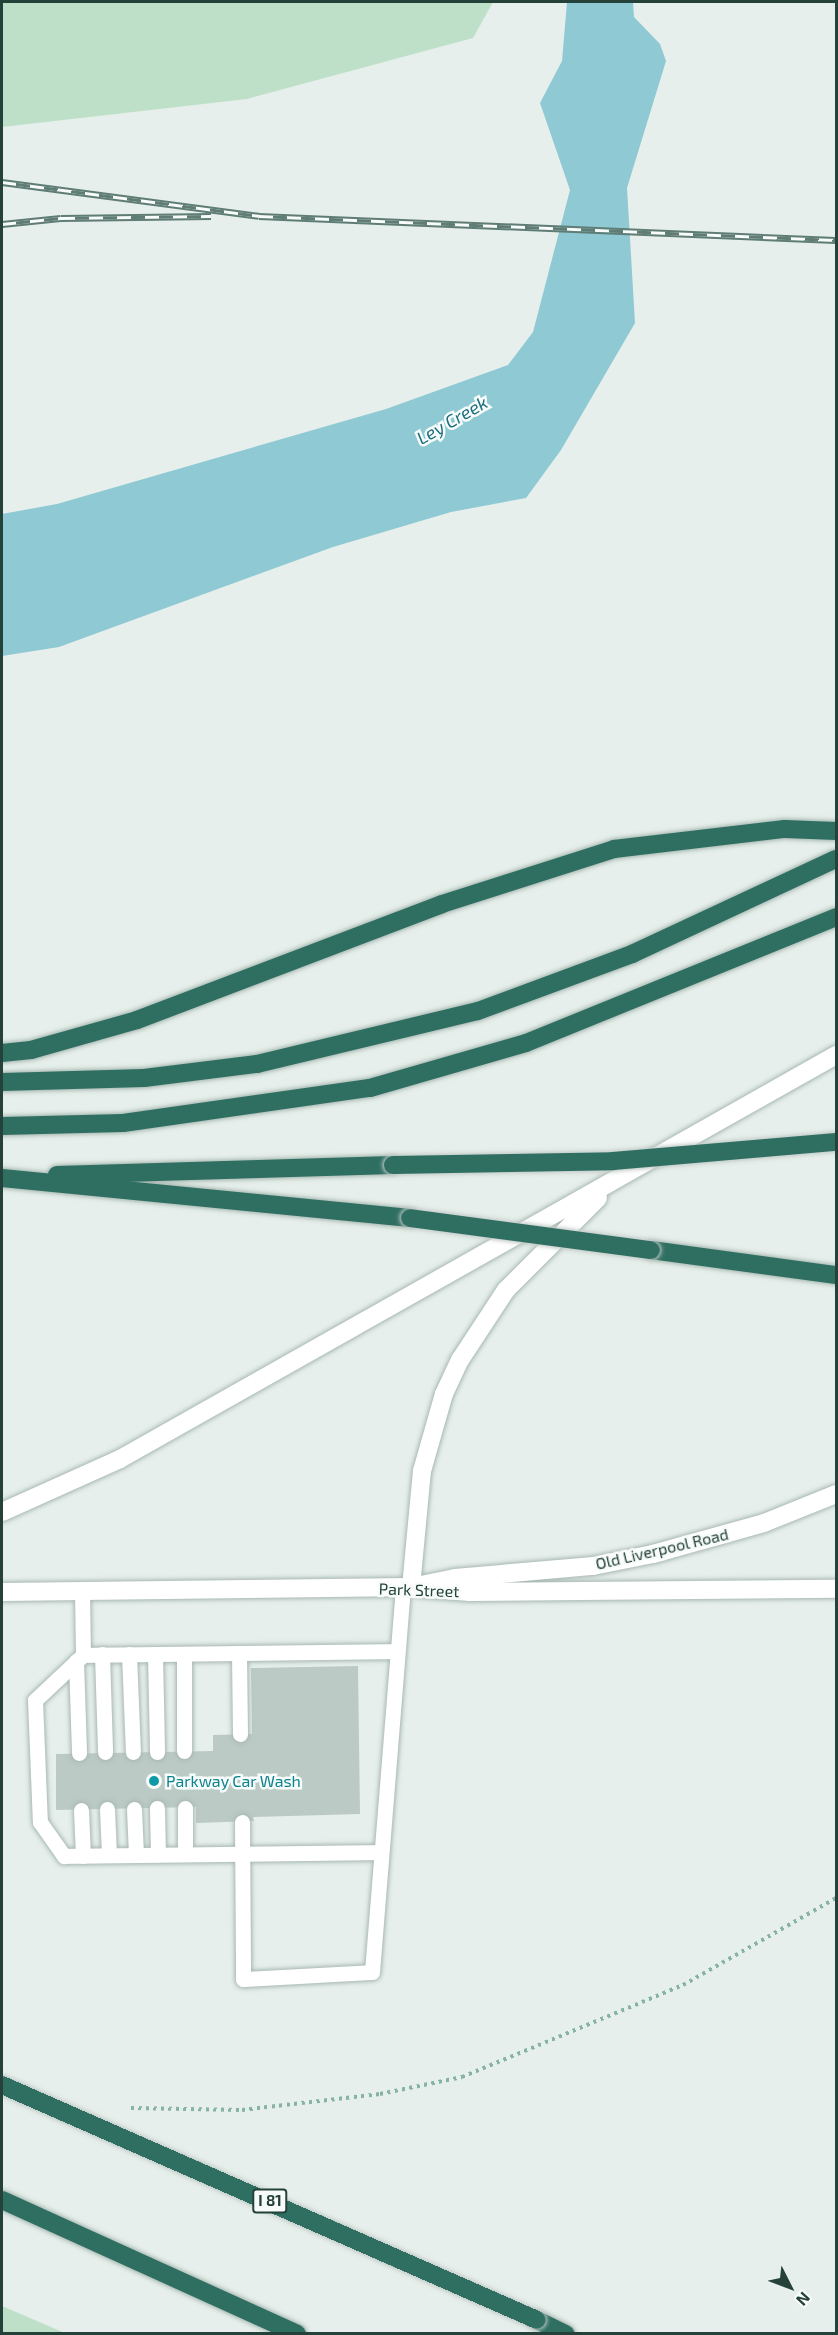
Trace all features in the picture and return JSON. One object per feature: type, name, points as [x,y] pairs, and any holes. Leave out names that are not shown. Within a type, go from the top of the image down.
[{"type":"highway","points":[[2,1053],[31,1050],[136,1020],[442,904],[614,849],[785,829],[837,831]]},
{"type":"highway","points":[[2,1082],[144,1078],[257,1064],[478,1011],[632,954],[837,859]]},
{"type":"highway","points":[[2,1126],[123,1123],[370,1088],[526,1043],[837,917]]},
{"type":"highway","points":[[2,1177],[613,1161],[837,1142]]},
{"type":"highway","points":[[2,1177],[410,1218],[837,1275]]},
{"type":"highway","name":"I 81","points":[[2,2085],[566,2334]]},
{"type":"highway","points":[[2,2200],[297,2334]]},
{"type":"main road","points":[[2,1512],[120,1459],[837,1055]]},
{"type":"main road","points":[[407,1588],[422,1471],[444,1394],[460,1360],[506,1290],[614,1182]]},
{"type":"main road","name":"Old Liverpool Road","points":[[407,1588],[454,1578],[593,1566],[653,1554],[764,1523],[837,1494]]},
{"type":"main road","name":"Park Street","points":[[2,1592],[407,1588],[470,1592],[837,1589]]},
{"type":"lane","points":[[242,1822],[243,1979],[372,1972],[397,1651],[407,1588]]},
{"type":"lane","points":[[79,1753],[82,1591]]},
{"type":"lane","points":[[381,1852],[64,1856],[40,1822],[35,1700],[79,1658],[102,1654],[397,1651]]},
{"type":"lane","points":[[239,1653],[240,1734]]},
{"type":"lane","points":[[102,1654],[105,1752]]},
{"type":"lane","points":[[129,1654],[133,1752]]},
{"type":"lane","points":[[155,1654],[157,1752]]},
{"type":"lane","points":[[184,1654],[184,1751]]},
{"type":"lane","points":[[157,1808],[158,1854]]},
{"type":"lane","points":[[185,1808],[185,1853]]},
{"type":"lane","points":[[107,1809],[109,1855]]},
{"type":"lane","points":[[134,1809],[136,1854]]},
{"type":"lane","points":[[81,1810],[83,1856]]},
{"type":"path","points":[[125,2108],[242,2110],[380,2094],[462,2077],[683,1985],[837,1898]]},
{"type":"green space","points":[[2,2],[493,2],[473,38],[247,99],[2,127]]},
{"type":"green space","points":[[2,2306],[65,2333],[2,2333]]},
{"type":"water","name":"Ley Creek","points":[[567,2],[633,2],[634,17],[660,44],[666,61],[627,188],[635,323],[561,450],[526,498],[451,512],[333,547],[59,647],[2,656],[2,514],[57,504],[386,409],[508,365],[533,332],[570,190],[540,103],[562,61]]},
{"type":"building","points":[[358,1666],[360,1814],[253,1817],[254,1821],[196,1823],[196,1807],[56,1810],[56,1754],[213,1751],[213,1735],[252,1734],[251,1668]]},
{"type":"railway","points":[[2,182],[259,216],[836,240]]},
{"type":"railway","points":[[2,224],[61,218],[211,216]]},
{"type":"place","name":"Parkway Car Wash","points":[[154,1781]]}]
